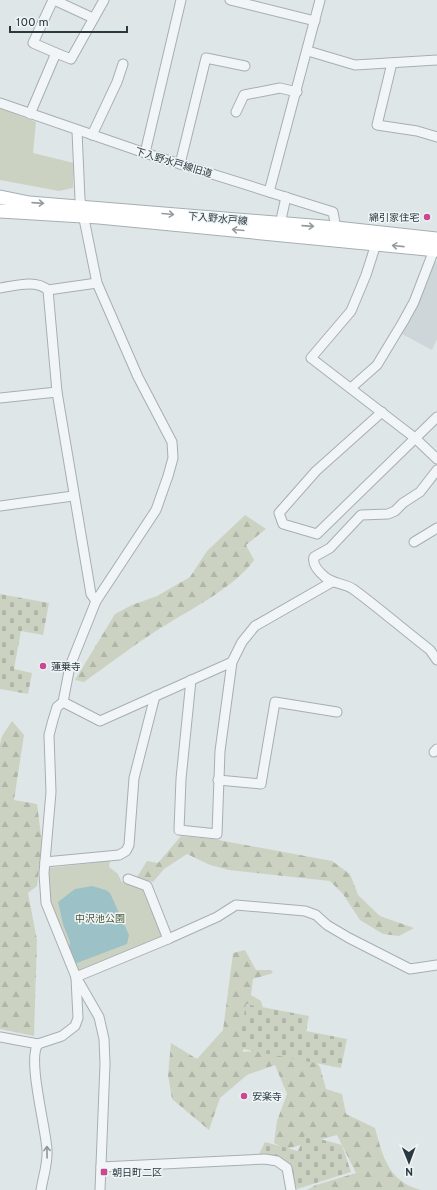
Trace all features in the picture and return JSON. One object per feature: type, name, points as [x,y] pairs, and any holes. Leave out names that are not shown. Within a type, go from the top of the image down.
[{"type":"main road","name":"下入野水戸線","points":[[0,197],[83,211],[376,244],[436,247]]},
{"type":"main road","name":"下入野水戸線","points":[[0,211],[83,211],[336,228],[436,247]]},
{"type":"street","points":[[93,18],[53,0],[33,43],[71,59],[104,0]]},
{"type":"street","points":[[145,153],[181,0]]},
{"type":"street","points":[[230,0],[316,21]]},
{"type":"street","points":[[269,192],[316,21],[320,0]]},
{"type":"street","points":[[308,51],[355,65],[437,60]]},
{"type":"street","points":[[30,114],[56,53]]},
{"type":"street","points":[[180,164],[206,58],[245,66]]},
{"type":"street","points":[[392,63],[377,125],[417,130],[437,137]]},
{"type":"street","points":[[92,135],[117,82],[123,64]]},
{"type":"street","points":[[236,112],[244,95],[280,88],[297,92]]},
{"type":"street","name":"下入野水戸線旧道","points":[[0,103],[145,153],[333,212],[336,228]]},
{"type":"street","points":[[77,130],[83,211],[97,283],[138,377],[173,447],[172,467],[156,510],[96,601],[70,666],[63,702],[57,708],[49,735],[51,792],[44,873],[46,903],[76,977],[99,1017],[104,1039],[100,1190]]},
{"type":"street","points":[[280,224],[286,196]]},
{"type":"street","points":[[376,244],[366,275],[350,311],[311,358],[382,412],[437,459]]},
{"type":"street","points":[[351,388],[377,365],[403,322],[414,302],[436,247]]},
{"type":"street","points":[[48,290],[97,283]]},
{"type":"street","points":[[0,288],[31,284],[42,285],[48,290],[57,392],[73,496],[91,594],[96,601]]},
{"type":"street","points":[[0,398],[57,392]]},
{"type":"street","points":[[382,412],[316,471],[279,513],[283,524],[317,534],[437,417]]},
{"type":"street","points":[[437,470],[420,492],[403,503],[395,511],[388,514],[361,515],[330,548],[314,557],[314,563],[332,582],[350,588],[430,650],[437,660]]},
{"type":"street","points":[[0,506],[73,496]]},
{"type":"street","points":[[414,542],[437,528]]},
{"type":"street","points":[[191,680],[181,778],[179,830],[216,834],[218,780],[232,662],[242,642],[255,626],[332,582]]},
{"type":"street","points":[[63,702],[100,721],[232,662]]},
{"type":"street","points":[[45,862],[119,855],[126,851],[129,845],[134,778],[155,696]]},
{"type":"street","points":[[218,780],[261,784],[275,702],[338,712]]},
{"type":"street","points":[[128,879],[147,886],[168,939]]},
{"type":"street","points":[[76,977],[217,917],[236,905],[305,911],[316,915],[327,925],[349,938],[410,969],[437,965]]},
{"type":"street","points":[[0,1037],[38,1044],[62,1036],[77,1022],[79,1004],[76,977]]},
{"type":"street","points":[[38,1044],[35,1052],[34,1068],[47,1150],[41,1190]]},
{"type":"street","points":[[101,1166],[266,1159],[277,1161],[287,1168],[291,1190]]},
{"type":"shaded area","points":[[433,262],[437,262],[437,339],[432,350],[400,333]]},
{"type":"green space","points":[[0,108],[36,122],[33,153],[74,163],[73,188],[59,191],[0,180]]},
{"type":"green space","points":[[245,515],[266,529],[246,545],[254,560],[246,570],[209,599],[147,637],[84,682],[75,680],[115,614],[132,605],[157,596],[190,577],[207,551]]},
{"type":"green space","points":[[0,594],[49,603],[43,635],[21,631],[14,669],[32,673],[28,694],[0,689]]},
{"type":"green space","points":[[12,721],[24,735],[14,800],[37,804],[42,843],[37,886],[28,893],[37,940],[34,1036],[0,1029],[0,744],[2,736]]},
{"type":"green space","points":[[181,836],[213,839],[332,861],[350,874],[358,895],[380,916],[414,928],[399,936],[383,934],[360,920],[343,894],[330,881],[229,870],[210,865],[187,854],[164,869],[153,882],[137,877],[147,861],[158,863]]},
{"type":"green space","name":"中沢池公園","points":[[110,861],[109,867],[118,874],[121,881],[143,890],[162,935],[161,940],[81,971],[75,969],[51,903],[48,888],[48,868]]},
{"type":"green space","points":[[245,950],[256,970],[271,970],[273,973],[253,979],[251,995],[261,1001],[263,1008],[246,1004],[243,1052],[302,1046],[320,1067],[326,1089],[342,1094],[346,1114],[375,1128],[384,1158],[394,1174],[401,1181],[421,1190],[307,1190],[316,1185],[356,1173],[337,1135],[286,1149],[274,1143],[277,1121],[287,1094],[275,1065],[247,1075],[220,1098],[209,1130],[172,1099],[168,1075],[171,1043],[197,1059],[223,1030],[233,953]]},
{"type":"green space","points":[[246,1004],[309,1016],[306,1031],[347,1039],[341,1068],[238,1048]]},
{"type":"green space","points":[[305,1135],[342,1145],[351,1172],[297,1189],[287,1161],[259,1154],[265,1142],[298,1151]]},
{"type":"water","points":[[92,886],[106,890],[110,893],[129,935],[127,944],[77,963],[74,962],[69,948],[70,942],[63,924],[58,902],[75,889]]},
{"type":"place","name":"綿引家住宅","points":[[427,217]]},
{"type":"place","name":"蓮乗寺","points":[[43,666]]},
{"type":"place","name":"安楽寺","points":[[244,1096]]},
{"type":"place","name":"朝日町二区","points":[[104,1172]]}]
